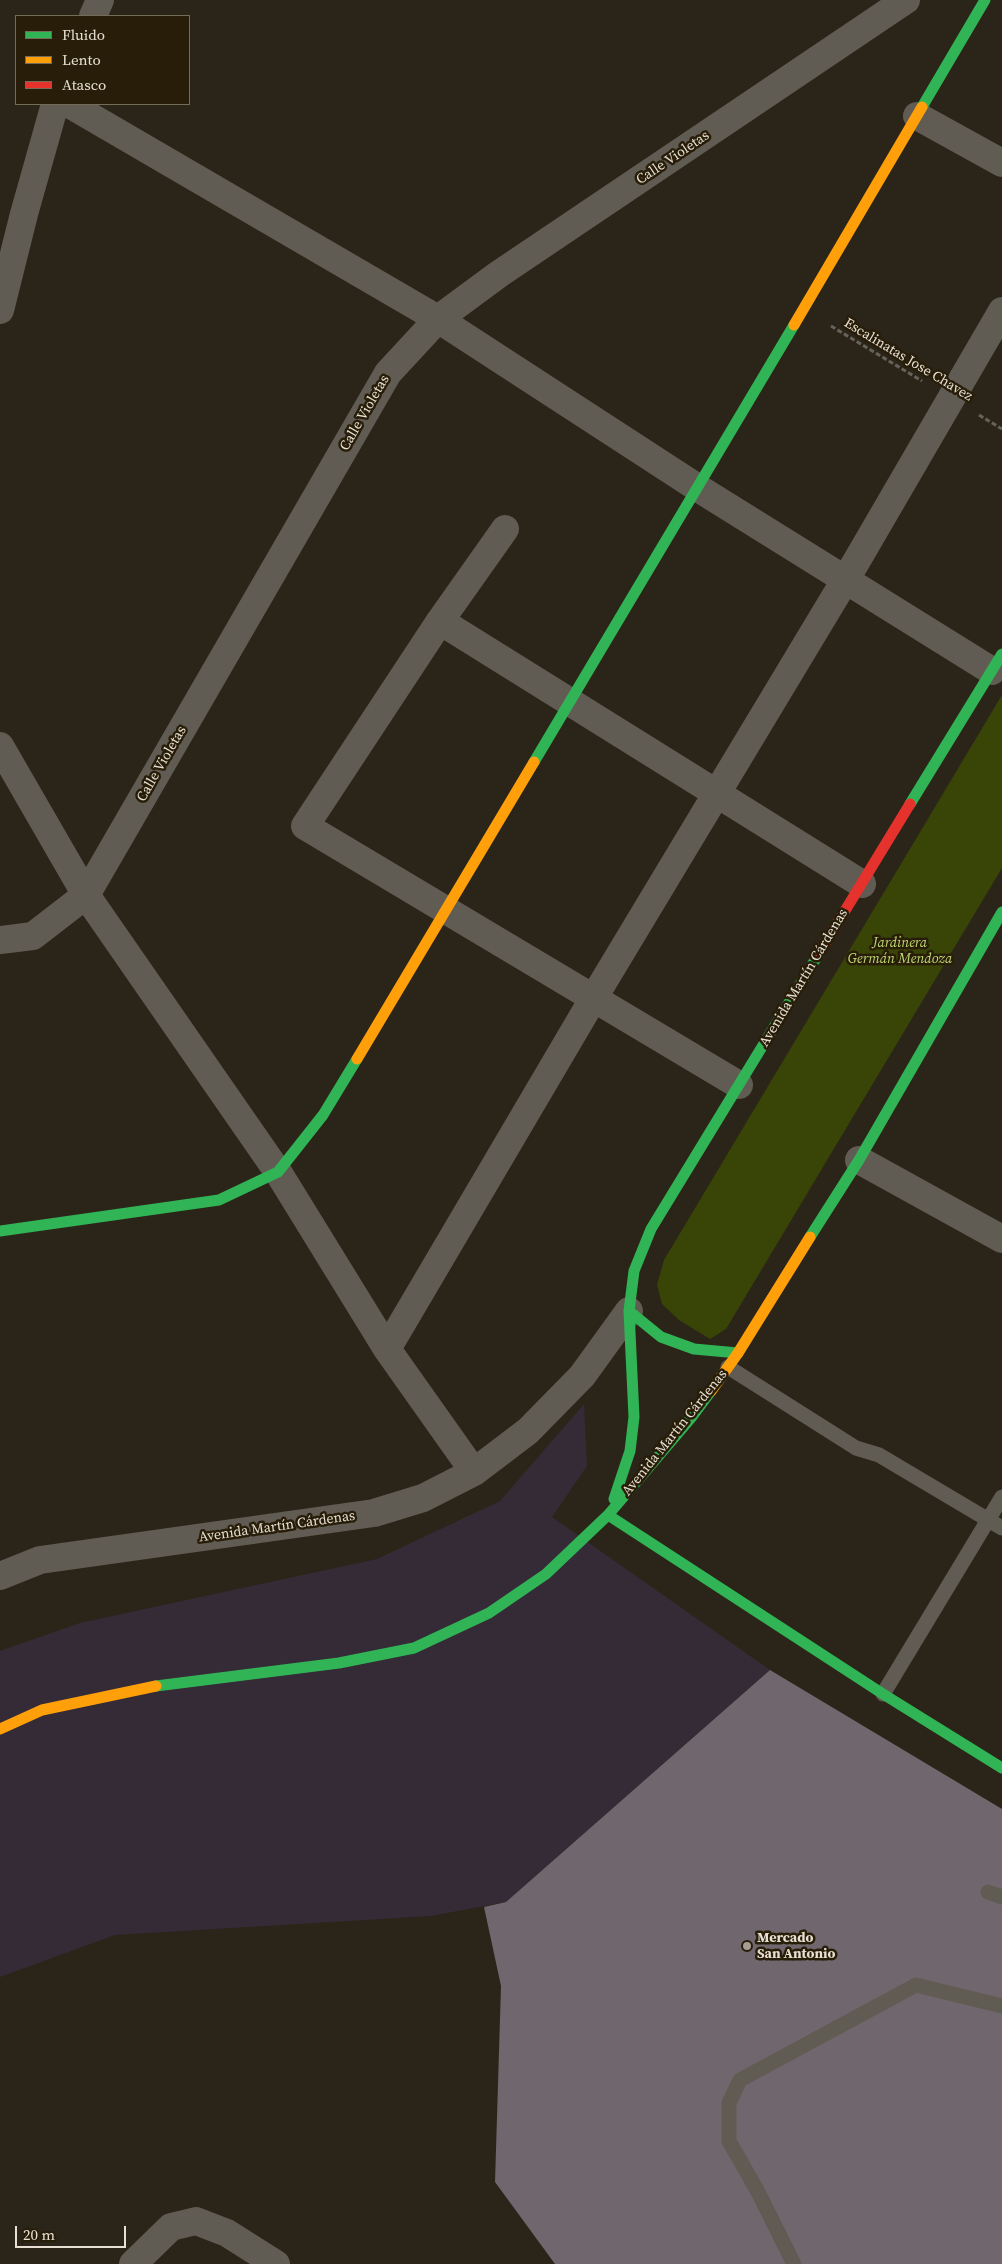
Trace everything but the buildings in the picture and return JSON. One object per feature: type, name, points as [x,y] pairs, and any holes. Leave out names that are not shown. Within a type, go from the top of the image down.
[{"type":"main road","points":[[0,1231],[219,1200],[278,1172],[322,1115],[698,488],[985,0]]},
{"type":"main road","name":"Avenida Martín Cárdenas","points":[[608,1515],[630,1452],[634,1417],[629,1311],[634,1271],[651,1228],[997,662]]},
{"type":"main road","name":"Avenida Martín Cárdenas","points":[[0,1730],[42,1710],[142,1688],[339,1663],[414,1648],[497,1607],[546,1574],[608,1515],[691,1418],[728,1367],[859,1160],[998,929]]},
{"type":"main road","points":[[629,1311],[661,1337],[694,1349],[738,1352]]},
{"type":"main road","points":[[608,1515],[883,1694],[1002,1768]]},
{"type":"street","points":[[93,15],[100,0]]},
{"type":"street","name":"Calle Violetas","points":[[0,940],[33,936],[86,895],[388,373],[438,319],[500,274],[906,0]]},
{"type":"street","points":[[0,310],[24,214],[55,105]]},
{"type":"street","points":[[71,105],[438,319],[698,488],[846,579],[997,662]]},
{"type":"street","points":[[918,116],[1002,163]]},
{"type":"street","points":[[387,1349],[593,999],[846,579],[1002,311]]},
{"type":"street","points":[[505,529],[440,621],[305,826],[739,1085]]},
{"type":"street","points":[[440,621],[862,884]]},
{"type":"street","points":[[0,746],[86,895],[278,1172],[387,1349],[474,1472]]},
{"type":"street","points":[[859,1160],[1002,1239]]},
{"type":"street","name":"Avenida Martín Cárdenas","points":[[0,1576],[40,1560],[374,1513],[423,1498],[474,1472],[528,1430],[582,1376],[629,1311]]},
{"type":"street","points":[[132,2264],[171,2226],[196,2221],[227,2234],[276,2264]]},
{"type":"lane","points":[[728,1367],[856,1448],[879,1456],[1002,1528]]},
{"type":"lane","points":[[883,1694],[1002,1497]]},
{"type":"lane","points":[[795,2264],[758,2192],[729,2142],[729,2103],[740,2080],[916,1985],[1002,2006]]},
{"type":"path","name":"Escalinatas Jose Chavez","points":[[803,310],[1002,429]]},
{"type":"shaded area","points":[[584,1404],[587,1466],[552,1517],[770,1670],[506,1902],[431,1916],[115,1935],[0,1977],[0,1651],[80,1623],[377,1559],[500,1501]]},
{"type":"green space","name":"Jardinera Germán Mendoza","points":[[1002,695],[1002,868],[726,1329],[710,1339],[679,1320],[662,1304],[657,1285],[664,1260]]},
{"type":"traffic: fast","points":[[922,107],[985,0]]},
{"type":"traffic: fast","points":[[534,762],[794,325]]},
{"type":"traffic: fast","points":[[910,804],[1002,654]]},
{"type":"traffic: fast","points":[[810,1237],[859,1160],[1002,912]]},
{"type":"traffic: fast","points":[[614,1499],[630,1451],[634,1417],[629,1311],[634,1271],[651,1229],[818,955]]},
{"type":"traffic: fast","points":[[0,1231],[219,1200],[278,1172],[323,1115],[357,1059]]},
{"type":"traffic: fast","points":[[629,1311],[661,1337],[694,1349],[738,1353]]},
{"type":"traffic: fast","points":[[156,1686],[339,1663],[414,1648],[489,1613],[546,1574],[608,1515],[691,1418],[711,1391]]},
{"type":"traffic: fast","points":[[608,1515],[883,1694],[1002,1768]]},
{"type":"traffic: slow","points":[[794,325],[922,107]]},
{"type":"traffic: slow","points":[[357,1059],[534,762]]},
{"type":"traffic: slow","points":[[711,1391],[738,1353],[810,1237]]},
{"type":"traffic: slow","points":[[0,1729],[42,1710],[156,1686]]},
{"type":"traffic: jam","points":[[818,955],[910,804]]},
{"type":"place","name":"Mercado San Antonio","points":[[747,1946]]}]
